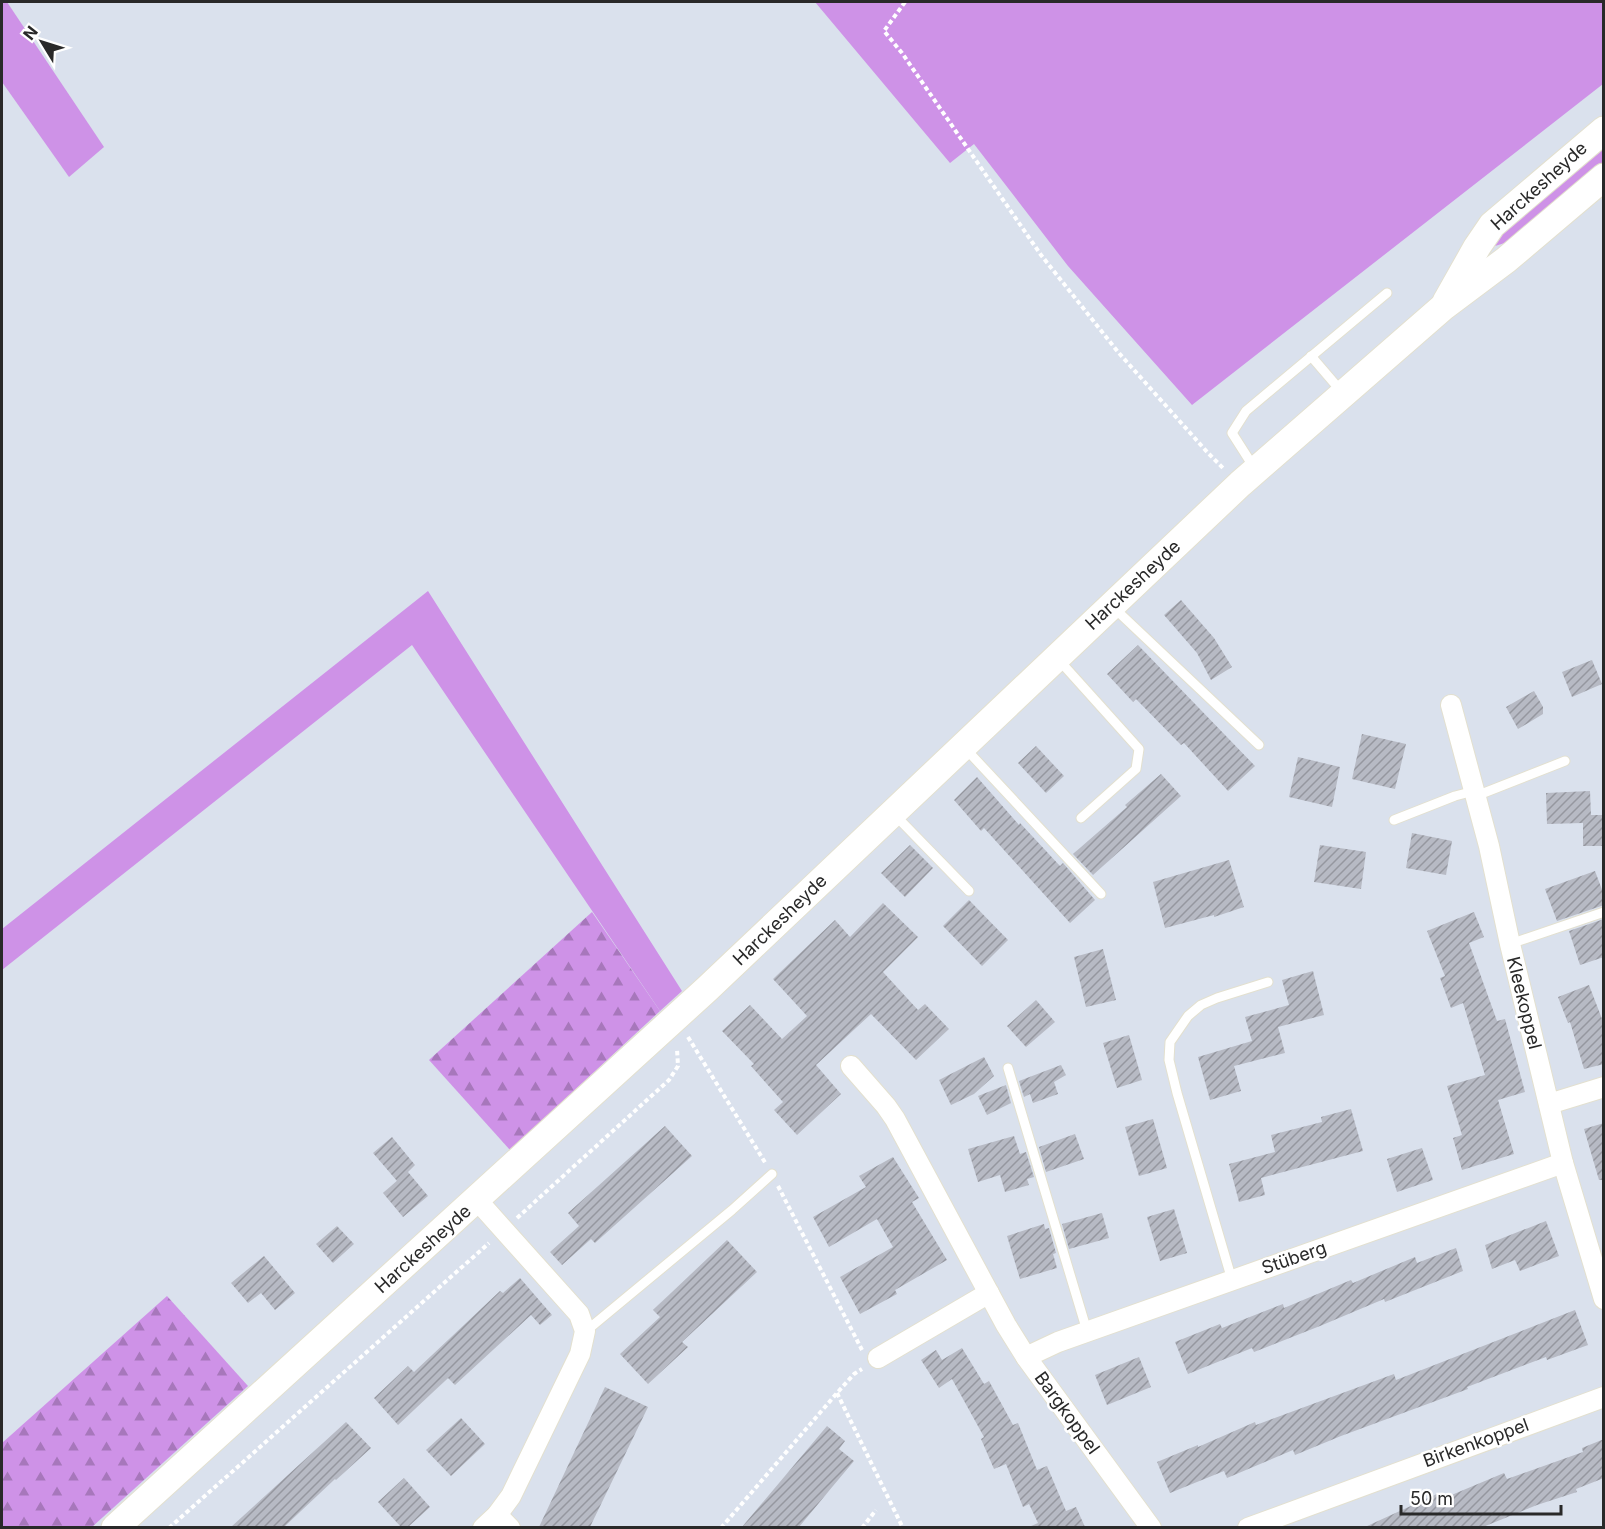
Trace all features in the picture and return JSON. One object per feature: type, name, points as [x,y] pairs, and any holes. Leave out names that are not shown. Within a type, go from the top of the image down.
[{"type":"main road","name":"Harckesheyde","points":[[1442,308],[1492,225],[1604,130]]},
{"type":"main road","name":"Harckesheyde","points":[[115,1527],[707,989],[1248,477],[1442,308],[1506,260],[1604,177]]},
{"type":"street","name":"Kleekoppel","points":[[1451,705],[1490,846],[1510,944],[1563,1163],[1604,1299]]},
{"type":"street","name":"Bargkoppel","points":[[851,1066],[895,1119],[1005,1325],[1026,1357],[1152,1527]]},
{"type":"street","points":[[1549,1104],[1604,1087]]},
{"type":"street","name":"Stüberg","points":[[1026,1357],[1087,1331],[1563,1163]]},
{"type":"street","points":[[477,1200],[579,1314],[585,1331],[580,1354],[497,1523]]},
{"type":"street","points":[[873,1361],[989,1293]]},
{"type":"street","name":"Birkenkoppel","points":[[1248,1527],[1604,1397]]},
{"type":"lane","points":[[1248,477],[1232,433],[1246,411],[1387,293]]},
{"type":"lane","points":[[1311,356],[1343,393]]},
{"type":"lane","points":[[1111,605],[1259,745]]},
{"type":"lane","points":[[1056,657],[1138,749],[1136,769],[1081,818]]},
{"type":"lane","points":[[963,746],[1101,894]]},
{"type":"lane","points":[[1394,820],[1455,796],[1475,794],[1565,761]]},
{"type":"lane","points":[[892,812],[969,891]]},
{"type":"lane","points":[[1510,944],[1604,912]]},
{"type":"lane","points":[[1232,1280],[1169,1060],[1170,1042],[1188,1016],[1201,1005],[1268,982]]},
{"type":"lane","points":[[1008,1068],[1087,1331]]},
{"type":"lane","points":[[585,1331],[772,1174]]},
{"type":"path","points":[[905,2],[884,31],[902,53],[1048,264],[1118,352],[1208,453],[1248,477]]},
{"type":"path","points":[[685,1031],[772,1174],[873,1361],[854,1374],[721,1527]]},
{"type":"path","points":[[169,1527],[503,1230]]},
{"type":"path","points":[[837,1393],[903,1527]]},
{"type":"path","points":[[862,1527],[876,1510]]},
{"type":"green space","points":[[2,2],[7,2],[104,147],[69,177],[2,82]]},
{"type":"green space","points":[[815,2],[1601,2],[1604,4],[1603,84],[1192,405],[1068,266],[974,144],[950,163]]},
{"type":"green space","points":[[1603,141],[1603,162],[1508,242],[1495,246],[1498,230]]},
{"type":"green space","points":[[428,591],[682,991],[660,1011],[412,645],[2,970],[2,929]]},
{"type":"green space","points":[[592,912],[660,1011],[510,1150],[429,1060]]},
{"type":"green space","points":[[167,1296],[248,1386],[92,1527],[2,1527],[2,1443]]},
{"type":"building","points":[[1181,600],[1214,638],[1232,667],[1211,680],[1197,653],[1164,615]]},
{"type":"building","points":[[1138,645],[1255,766],[1228,791],[1184,743],[1181,745],[1136,699],[1133,702],[1107,674]]},
{"type":"building","points":[[1592,660],[1602,684],[1572,697],[1562,672]]},
{"type":"building","points":[[1534,691],[1543,707],[1543,714],[1518,729],[1506,707]]},
{"type":"building","points":[[1362,734],[1406,744],[1395,789],[1352,779]]},
{"type":"building","points":[[1036,746],[1064,776],[1046,793],[1018,763]]},
{"type":"building","points":[[1298,757],[1340,767],[1332,807],[1289,797]]},
{"type":"building","points":[[1161,774],[1181,796],[1093,875],[1073,854]]},
{"type":"building","points":[[977,777],[1019,825],[1020,823],[1060,866],[1063,863],[1095,900],[1070,923],[984,828],[981,831],[954,800]]},
{"type":"building","points":[[1590,791],[1591,815],[1604,815],[1604,846],[1583,846],[1583,823],[1547,824],[1546,793]]},
{"type":"building","points":[[1412,833],[1452,841],[1446,875],[1406,868]]},
{"type":"building","points":[[910,845],[933,868],[905,897],[881,873]]},
{"type":"building","points":[[1320,845],[1366,852],[1361,889],[1314,882]]},
{"type":"building","points":[[1229,860],[1244,907],[1214,917],[1214,915],[1165,928],[1153,882]]},
{"type":"building","points":[[1595,871],[1604,895],[1604,905],[1557,921],[1545,889]]},
{"type":"building","points":[[969,900],[1008,940],[982,966],[943,926]]},
{"type":"building","points":[[883,903],[918,937],[883,972],[918,1010],[925,1004],[949,1029],[916,1060],[871,1014],[816,1065],[841,1094],[797,1135],[774,1110],[783,1102],[751,1066],[754,1064],[722,1031],[750,1005],[782,1039],[807,1016],[773,979],[835,920],[850,937]]},
{"type":"building","points":[[1474,912],[1484,937],[1469,943],[1497,1021],[1505,1019],[1525,1092],[1498,1100],[1514,1154],[1462,1170],[1453,1138],[1462,1135],[1447,1086],[1485,1075],[1463,1003],[1451,1008],[1440,978],[1445,976],[1427,931]]},
{"type":"building","points":[[1604,919],[1604,957],[1580,965],[1569,931]]},
{"type":"building","points":[[1103,949],[1116,1000],[1086,1007],[1074,957]]},
{"type":"building","points":[[1313,971],[1324,1015],[1278,1027],[1285,1053],[1234,1066],[1241,1091],[1210,1100],[1198,1057],[1252,1041],[1245,1017],[1289,1005],[1282,980]]},
{"type":"building","points":[[1589,985],[1604,1024],[1604,1064],[1584,1069],[1570,1022],[1568,1023],[1558,997]]},
{"type":"building","points":[[1036,1000],[1055,1022],[1026,1047],[1007,1026]]},
{"type":"building","points":[[1129,1035],[1142,1080],[1117,1088],[1103,1043]]},
{"type":"building","points":[[984,1057],[994,1076],[974,1094],[951,1105],[939,1080]]},
{"type":"building","points":[[1061,1065],[1066,1075],[1054,1082],[1058,1094],[1033,1103],[1030,1094],[1024,1097],[1019,1081]]},
{"type":"building","points":[[1006,1085],[1011,1103],[987,1115],[978,1096]]},
{"type":"building","points":[[1351,1109],[1363,1151],[1261,1178],[1265,1195],[1239,1202],[1229,1164],[1275,1152],[1271,1135],[1322,1122],[1321,1117]]},
{"type":"building","points":[[1153,1119],[1167,1168],[1139,1176],[1125,1127]]},
{"type":"building","points":[[1604,1123],[1604,1180],[1599,1180],[1584,1129]]},
{"type":"building","points":[[665,1126],[692,1156],[595,1243],[591,1239],[562,1265],[550,1252],[579,1226],[568,1213]]},
{"type":"building","points":[[1075,1134],[1084,1159],[1046,1172],[1039,1147]]},
{"type":"building","points":[[1014,1136],[1020,1154],[1026,1152],[1034,1177],[1027,1179],[1029,1185],[1005,1192],[1000,1175],[978,1182],[968,1149]]},
{"type":"building","points":[[392,1137],[415,1165],[408,1172],[428,1196],[403,1217],[383,1193],[397,1181],[373,1153]]},
{"type":"building","points":[[1422,1148],[1433,1180],[1397,1192],[1387,1159]]},
{"type":"building","points":[[893,1157],[919,1198],[912,1202],[947,1260],[895,1290],[897,1294],[860,1314],[840,1277],[893,1247],[877,1219],[829,1247],[813,1217],[866,1187],[859,1176]]},
{"type":"building","points":[[1174,1209],[1187,1253],[1160,1261],[1147,1217]]},
{"type":"building","points":[[1102,1213],[1109,1238],[1069,1249],[1062,1224]]},
{"type":"building","points":[[1546,1221],[1559,1256],[1520,1271],[1515,1260],[1492,1269],[1485,1245]]},
{"type":"building","points":[[1044,1224],[1045,1229],[1049,1228],[1056,1253],[1053,1254],[1057,1268],[1020,1279],[1007,1236]]},
{"type":"building","points":[[337,1226],[354,1244],[333,1263],[316,1244]]},
{"type":"building","points":[[727,1240],[757,1272],[682,1342],[688,1347],[648,1384],[620,1354],[660,1317],[653,1310]]},
{"type":"building","points":[[1456,1248],[1463,1271],[1385,1302],[1384,1299],[1254,1352],[1252,1348],[1188,1374],[1175,1342],[1220,1324],[1222,1328],[1283,1304],[1284,1308],[1415,1257],[1417,1263]]},
{"type":"building","points":[[264,1256],[295,1293],[275,1310],[261,1293],[248,1303],[231,1283]]},
{"type":"building","points":[[520,1278],[552,1315],[540,1325],[531,1315],[455,1385],[448,1378],[398,1425],[374,1398],[408,1366],[414,1372],[500,1291],[503,1293]]},
{"type":"building","points":[[1575,1310],[1588,1345],[1547,1360],[1546,1357],[1295,1455],[1293,1450],[1227,1478],[1224,1471],[1170,1493],[1157,1462],[1255,1422],[1256,1425],[1394,1374],[1396,1380]]},
{"type":"building","points":[[962,1348],[984,1384],[989,1381],[1013,1425],[1018,1423],[1037,1470],[1047,1466],[1066,1511],[1076,1507],[1085,1527],[1029,1527],[1038,1523],[1029,1504],[1023,1507],[1006,1464],[994,1469],[981,1439],[984,1437],[952,1379],[939,1388],[921,1360],[936,1350],[942,1360]]},
{"type":"building","points":[[1139,1357],[1151,1387],[1107,1405],[1095,1375]]},
{"type":"building","points":[[605,1387],[648,1407],[590,1527],[539,1527]]},
{"type":"building","points":[[461,1418],[485,1444],[451,1476],[426,1450]]},
{"type":"building","points":[[346,1422],[371,1448],[336,1480],[284,1527],[231,1527]]},
{"type":"building","points":[[827,1426],[845,1441],[839,1449],[854,1461],[799,1527],[742,1527]]},
{"type":"building","points":[[1604,1439],[1604,1478],[1576,1489],[1577,1492],[1483,1527],[1365,1527],[1439,1493],[1442,1499],[1504,1473],[1507,1479],[1583,1452],[1582,1448]]},
{"type":"building","points":[[404,1478],[430,1507],[408,1527],[401,1527],[378,1502]]}]
